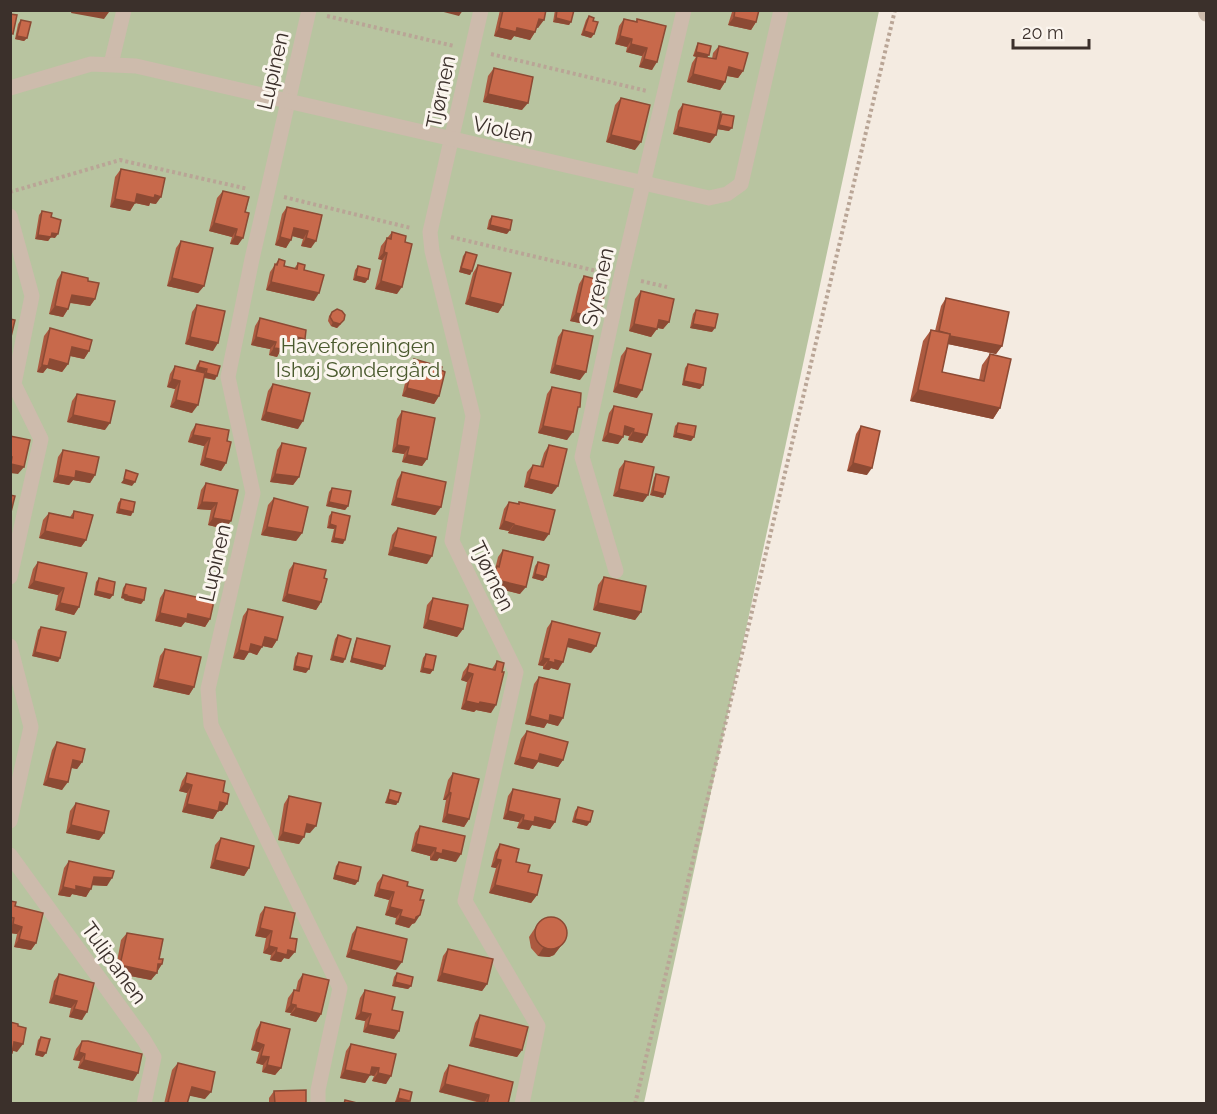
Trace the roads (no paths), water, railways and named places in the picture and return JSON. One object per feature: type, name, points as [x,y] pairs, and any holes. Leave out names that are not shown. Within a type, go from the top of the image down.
[{"type":"lane","points":[[111,64],[124,10]]},
{"type":"lane","name":"Lupinen","points":[[309,10],[287,101],[228,377],[253,494],[208,689],[211,725],[340,988],[318,1090],[318,1104]]},
{"type":"lane","name":"Tjørnen","points":[[481,10],[453,140],[430,232],[432,251],[473,416],[452,541],[516,672],[465,901],[538,1026],[522,1104]]},
{"type":"lane","name":"Syrenen","points":[[616,571],[582,457],[621,277],[684,10]]},
{"type":"lane","name":"Violen","points":[[10,88],[92,64],[136,66],[709,198],[727,194],[741,183],[781,10]]},
{"type":"lane","points":[[10,216],[32,296],[14,384],[41,439],[10,577]]},
{"type":"lane","points":[[10,646],[31,727],[10,821]]},
{"type":"lane","name":"Tulipanen","points":[[10,855],[154,1057],[144,1104]]},
{"type":"park label","name":"Haveforeningen Ishøj Søndergård","points":[[358,358]]}]
